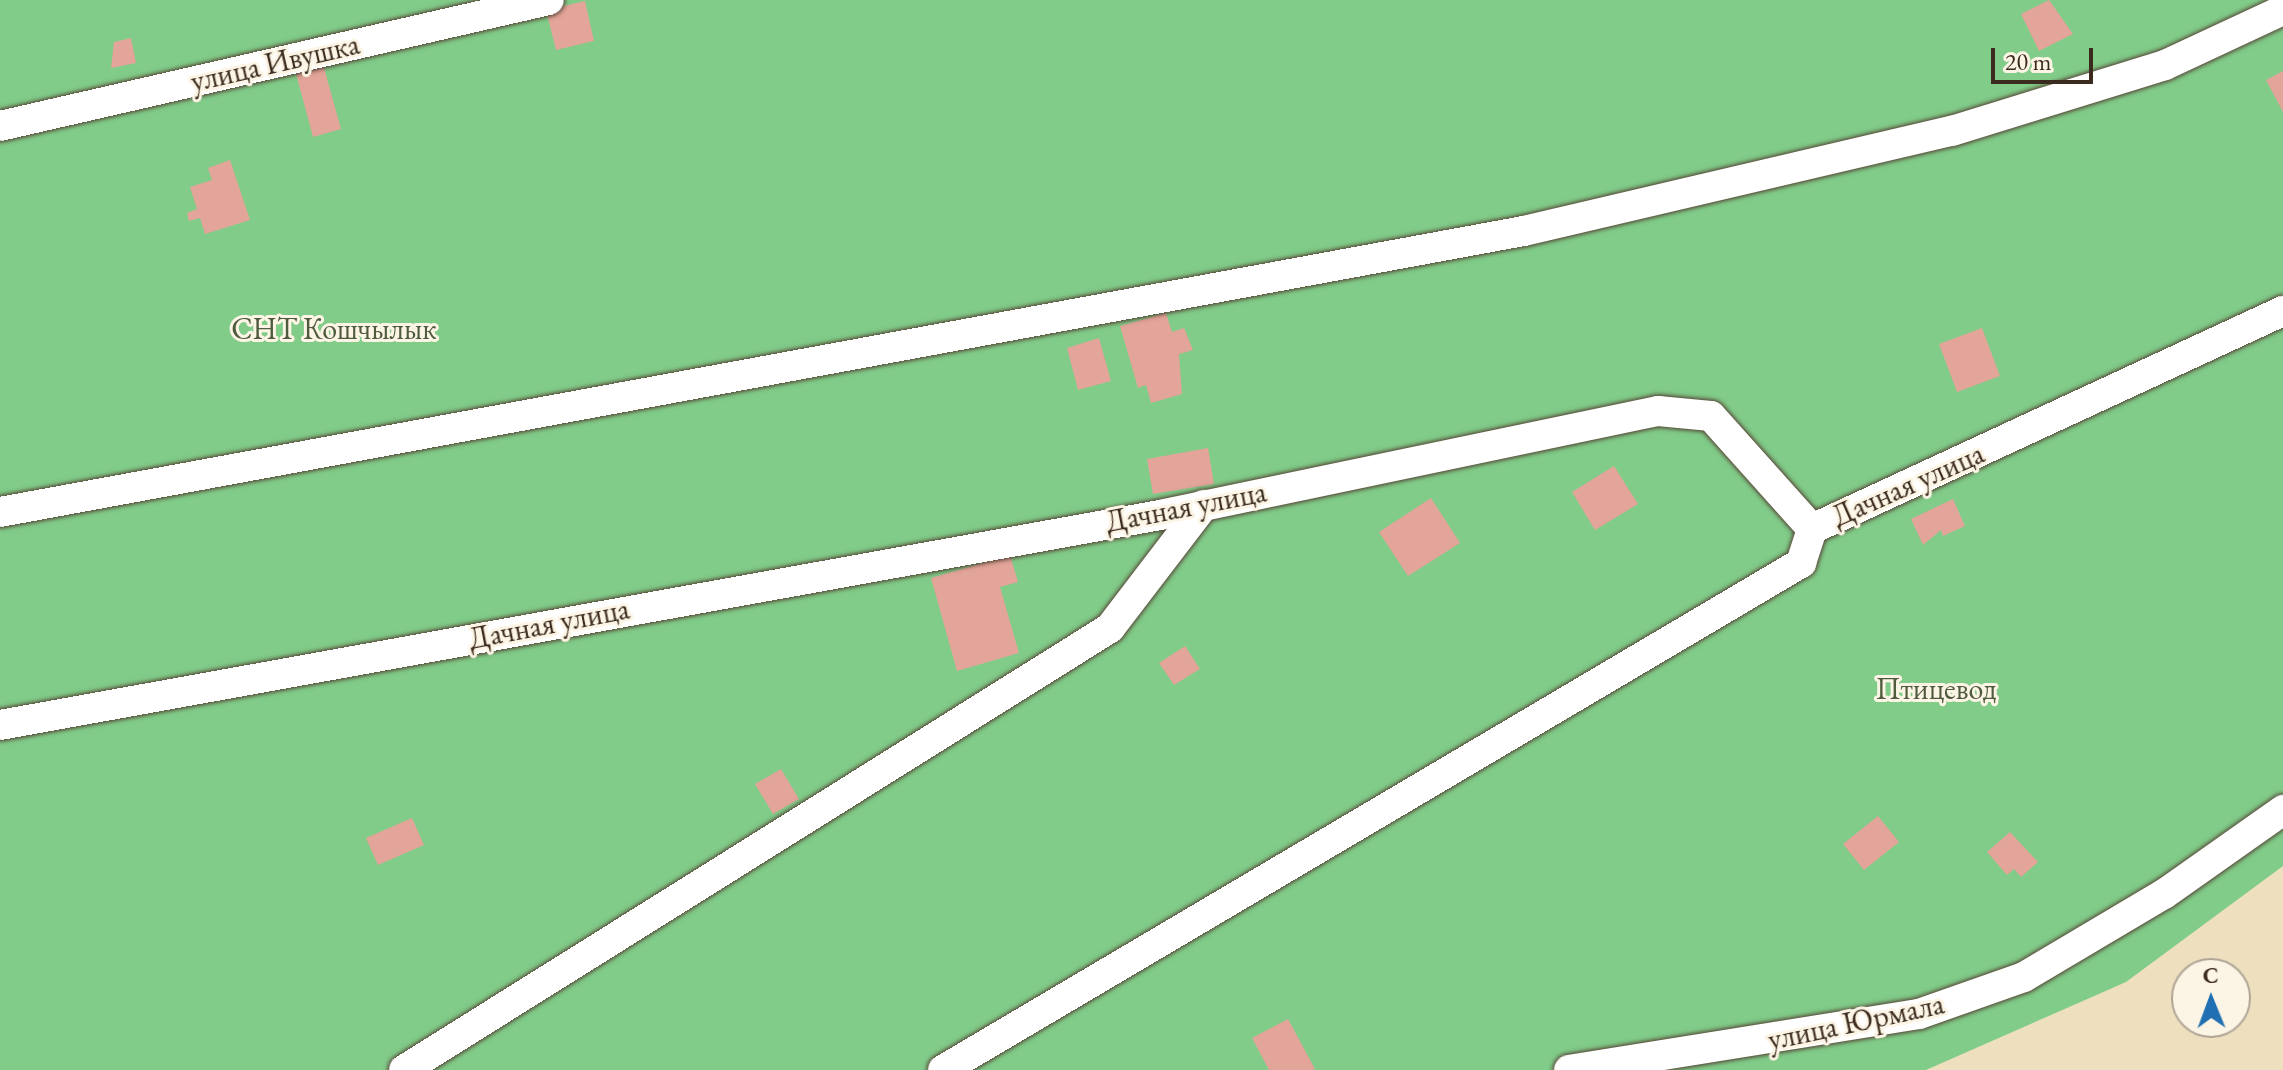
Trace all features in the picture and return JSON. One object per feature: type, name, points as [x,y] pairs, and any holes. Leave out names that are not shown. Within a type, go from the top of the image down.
[{"type":"street","name":"улица Ивушка","points":[[0,126],[549,0]]},
{"type":"street","points":[[0,512],[1524,231],[1952,131],[2165,65],[2283,10]]},
{"type":"street","name":"Дачная улица","points":[[0,725],[1204,505],[1658,411],[1711,416],[1812,529],[2283,311]]},
{"type":"street","points":[[404,1070],[1110,628],[1204,505]]},
{"type":"street","points":[[943,1070],[1801,563],[1812,529]]},
{"type":"street","name":"улица Юрмала","points":[[1569,1070],[1919,1014],[2024,977],[2164,894],[2283,810]]},
{"type":"green space","points":[[0,0],[2283,0],[2283,866],[2126,982],[1926,1070],[0,1070]]},
{"type":"building","points":[[2049,0],[2073,34],[2039,51],[2021,14]]},
{"type":"building","points":[[585,1],[594,41],[556,50],[546,10]]},
{"type":"building","points":[[131,38],[136,63],[111,68],[114,42]]},
{"type":"building","points":[[323,64],[341,129],[313,137],[295,70]]},
{"type":"building","points":[[2283,71],[2283,112],[2266,80]]},
{"type":"building","points":[[230,160],[250,220],[205,234],[200,218],[189,221],[187,213],[197,209],[190,187],[212,180],[208,168]]},
{"type":"building","points":[[1166,313],[1172,332],[1184,328],[1193,350],[1179,354],[1182,394],[1151,403],[1146,385],[1138,388],[1120,326]]},
{"type":"building","points":[[1982,328],[2000,376],[1957,392],[1939,344]]},
{"type":"building","points":[[1099,338],[1111,381],[1078,390],[1067,348]]},
{"type":"building","points":[[1208,448],[1214,484],[1153,494],[1147,459]]},
{"type":"building","points":[[1614,466],[1638,504],[1595,530],[1572,492]]},
{"type":"building","points":[[1431,498],[1460,543],[1408,576],[1379,532]]},
{"type":"building","points":[[1953,499],[1965,526],[1943,536],[1941,530],[1923,545],[1911,519]]},
{"type":"building","points":[[1010,555],[1018,582],[1000,587],[1019,653],[957,671],[931,578]]},
{"type":"building","points":[[1185,646],[1200,669],[1174,685],[1159,663]]},
{"type":"building","points":[[781,769],[799,799],[773,814],[755,784]]},
{"type":"building","points":[[1878,816],[1899,842],[1864,870],[1843,844]]},
{"type":"building","points":[[412,818],[424,845],[378,865],[366,838]]},
{"type":"building","points":[[2010,832],[2038,862],[2021,877],[2014,869],[2007,875],[1987,852]]},
{"type":"building","points":[[1288,1019],[1315,1069],[1269,1070],[1252,1038]]},
{"type":"park label","name":"СНТ Кошчылык","points":[[334,329]]},
{"type":"park label","name":"Птицевод","points":[[1936,689]]}]
